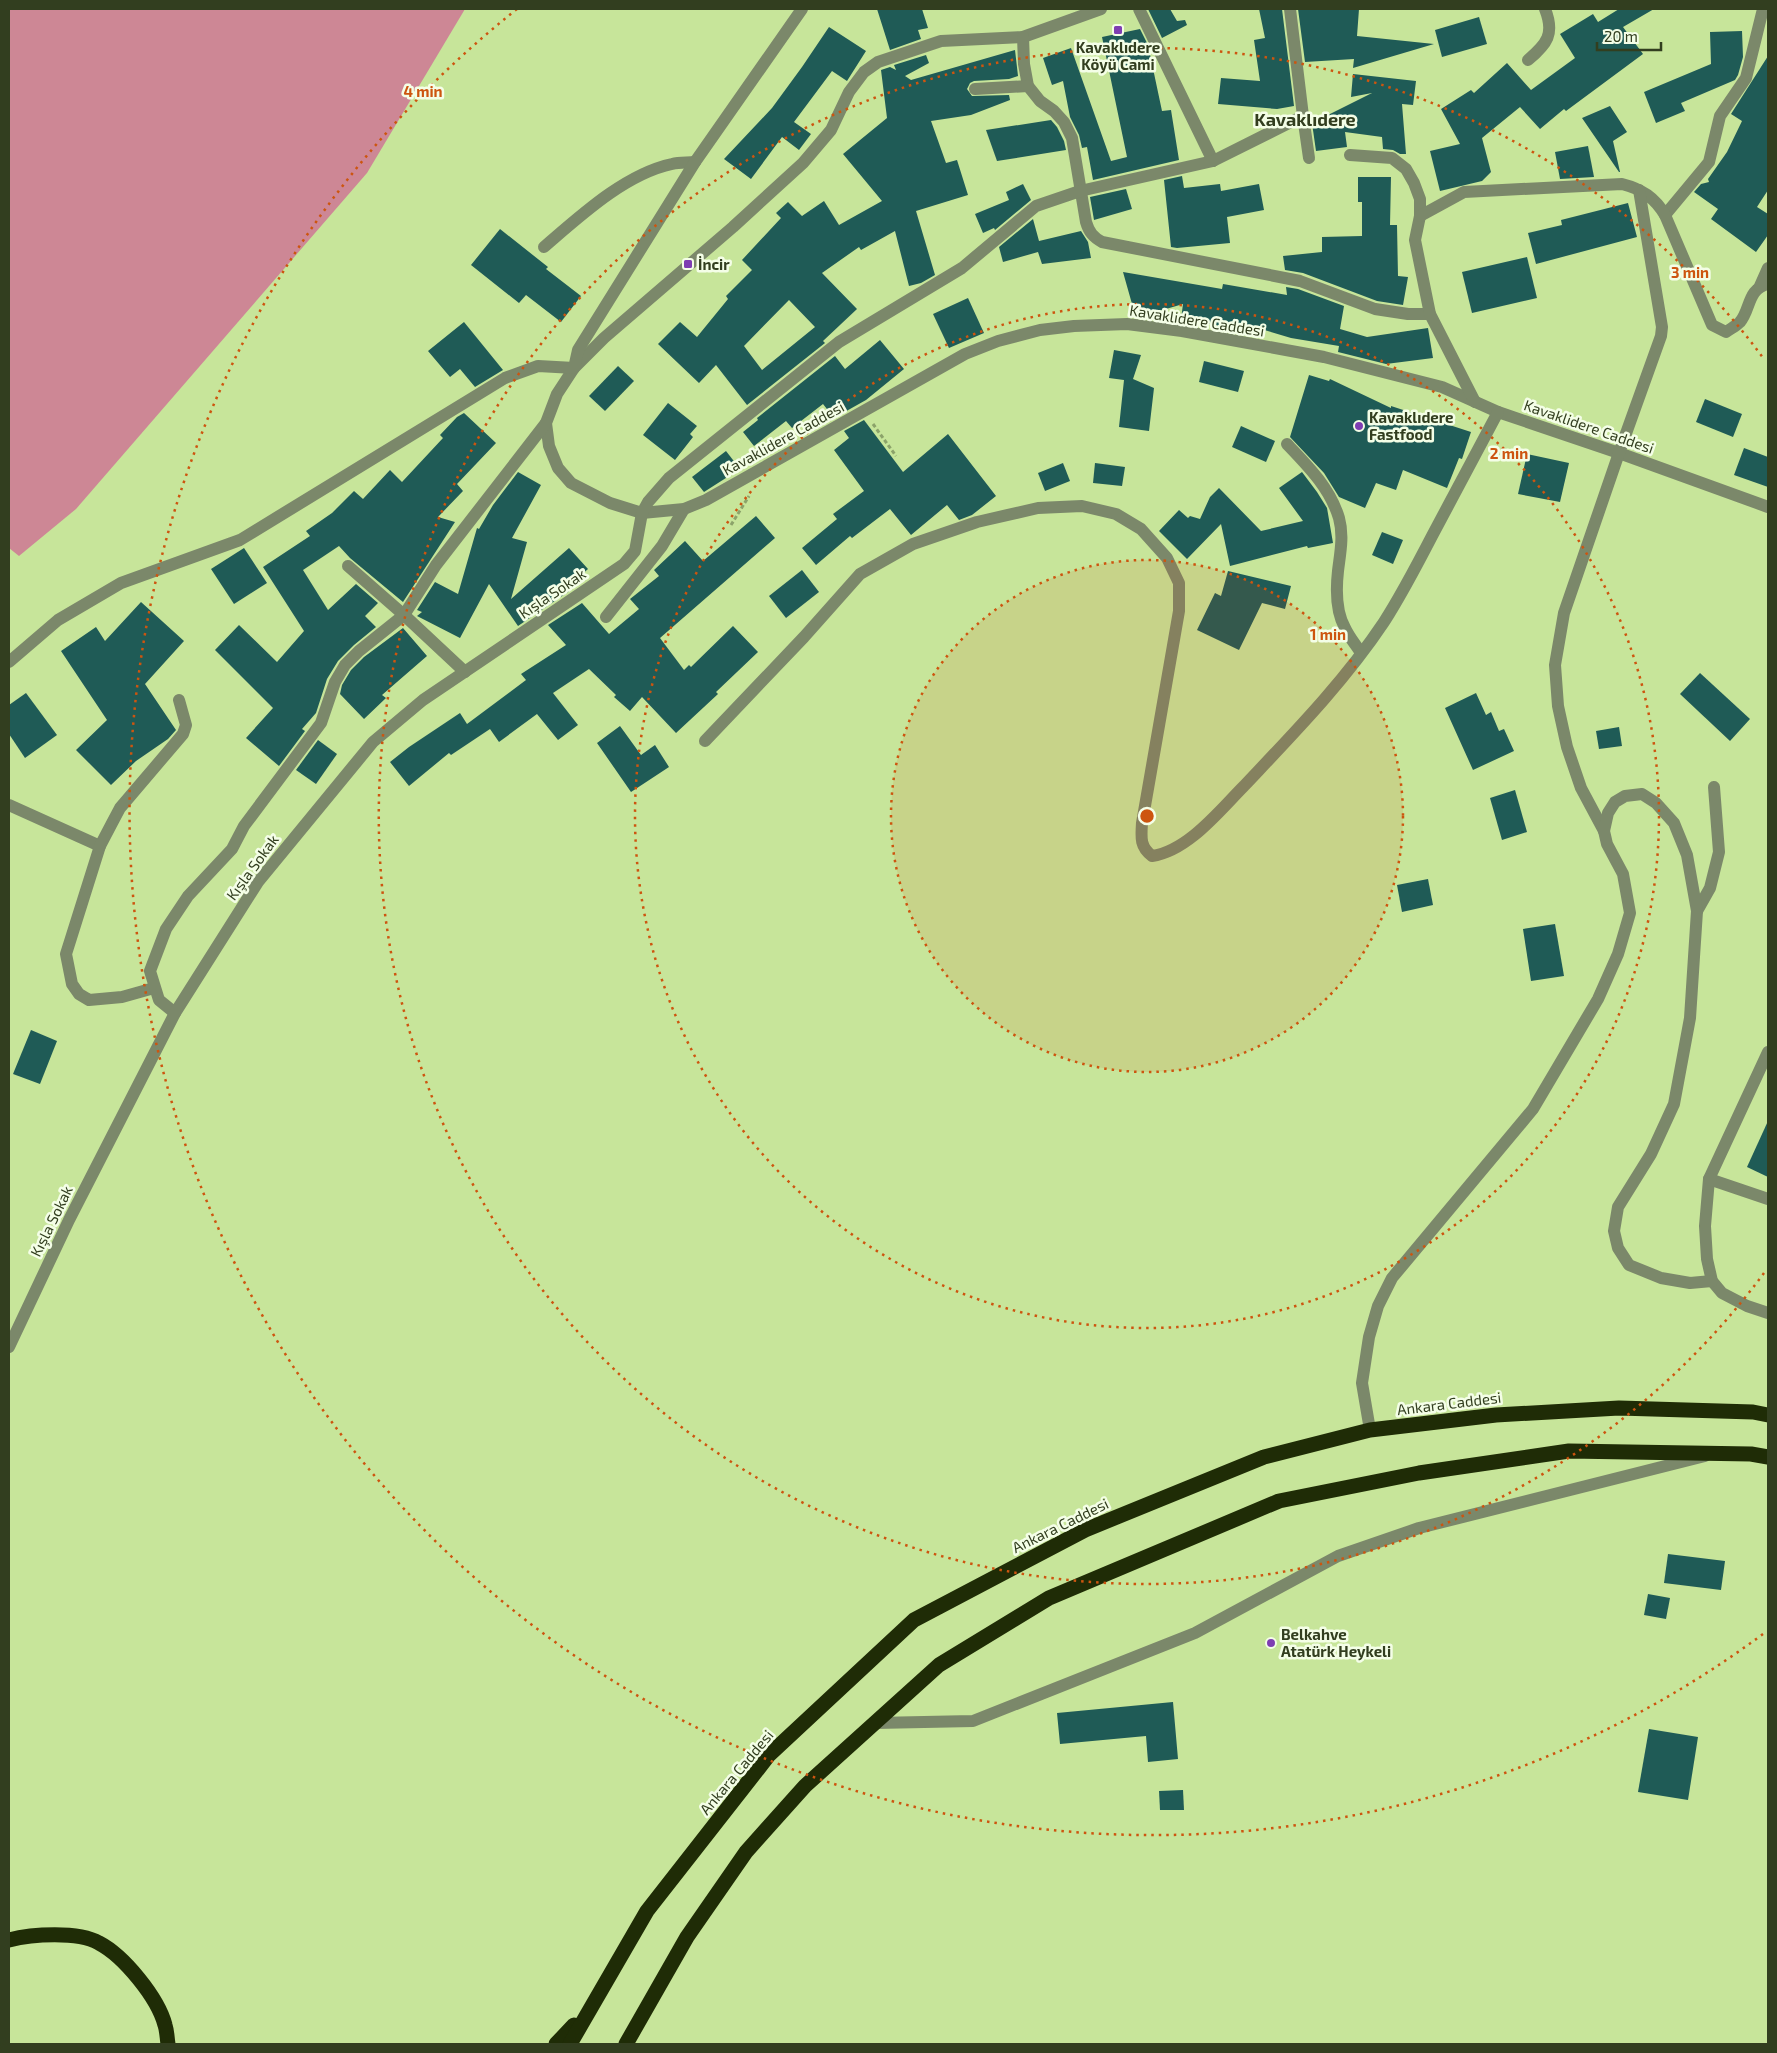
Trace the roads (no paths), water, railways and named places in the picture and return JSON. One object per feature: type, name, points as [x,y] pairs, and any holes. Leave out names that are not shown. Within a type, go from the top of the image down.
[{"type":"highway","name":"Ankara Caddesi","points":[[570,2044],[647,1911],[769,1755],[914,1620],[1085,1530],[1264,1456],[1370,1430],[1496,1414],[1619,1408],[1753,1412],[1768,1415]]},
{"type":"highway","points":[[626,2044],[687,1937],[746,1852],[805,1786],[939,1665],[1049,1598],[1279,1501],[1419,1473],[1569,1451],[1751,1454],[1768,1457]]},
{"type":"highway","points":[[9,1940],[24,1936],[66,1935],[99,1942],[118,1957],[143,1984],[165,2024],[168,2044]]},
{"type":"highway","points":[[556,2044],[594,2003]]},
{"type":"street","points":[[9,662],[58,620],[121,583],[240,540],[505,378],[538,366],[574,368],[578,350],[695,162],[802,9]]},
{"type":"street","name":"Kavaklidere Caddesi","points":[[1101,9],[1073,13],[1023,37],[941,42],[893,56],[878,62],[864,72],[849,92],[831,130],[803,163],[733,227],[604,338],[574,368],[556,394],[546,422],[549,446],[558,468],[571,483],[610,503],[642,513],[684,509],[706,500],[965,354],[998,341],[1040,330],[1074,326],[1127,324],[1182,331],[1324,357],[1442,387],[1498,412],[1768,507]]},
{"type":"street","points":[[1138,9],[1213,161]]},
{"type":"street","points":[[1290,9],[1309,158]]},
{"type":"street","points":[[1528,60],[1544,46],[1549,32],[1550,20],[1545,9]]},
{"type":"street","points":[[1665,215],[1709,162],[1720,116],[1746,78],[1763,9]]},
{"type":"street","points":[[1023,37],[1024,64],[1028,86],[1040,101],[1054,111],[1072,138],[1080,191],[1089,232],[1102,242],[1300,281],[1375,309],[1408,314],[1430,314]]},
{"type":"street","points":[[975,88],[1028,86]]},
{"type":"street","points":[[642,513],[648,502],[669,478],[839,342],[962,268],[1036,206],[1080,191],[1213,161],[1303,116]]},
{"type":"street","points":[[1350,155],[1392,158],[1406,169],[1420,199],[1420,216],[1415,240],[1430,314],[1475,402]]},
{"type":"street","points":[[544,247],[606,196],[641,175],[672,164],[695,162]]},
{"type":"street","points":[[1420,216],[1464,192],[1622,184],[1639,190],[1658,204],[1665,215],[1712,325],[1726,332],[1740,322],[1749,301],[1764,285],[1768,268]]},
{"type":"street","points":[[1370,1430],[1362,1383],[1369,1337],[1378,1306],[1392,1278],[1533,1109],[1598,998],[1618,954],[1630,913],[1623,874],[1607,844],[1604,831],[1581,788],[1567,747],[1558,706],[1555,665],[1564,613],[1661,336],[1662,327],[1639,190]]},
{"type":"street","points":[[705,741],[804,637],[860,574],[913,544],[977,522],[1038,508],[1082,506],[1116,514],[1141,529],[1148,536],[1167,558],[1180,582],[1179,611],[1142,823],[1141,839],[1145,850],[1152,856],[1165,854],[1177,848],[1213,817],[1311,715],[1361,653],[1384,622],[1405,586],[1498,412]]},
{"type":"street","points":[[175,1013],[159,1000],[150,971],[166,928],[188,896],[232,849],[244,826],[321,723],[335,682],[345,665],[359,651],[404,615],[436,565],[546,422]]},
{"type":"street","points":[[1287,444],[1312,469],[1331,498],[1339,520],[1342,546],[1337,599],[1344,626],[1361,653]]},
{"type":"street","points":[[606,617],[662,546],[684,509]]},
{"type":"street","name":"Kışla Sokak","points":[[9,1347],[69,1220],[175,1013],[258,882],[373,742],[423,700],[624,564],[635,551],[642,513]]},
{"type":"street","points":[[348,566],[465,672]]},
{"type":"street","points":[[154,988],[122,997],[88,1000],[79,994],[72,984],[66,954],[100,846],[120,808],[183,734],[186,724],[180,700]]},
{"type":"street","points":[[1697,911],[1710,888],[1719,852],[1714,787]]},
{"type":"street","points":[[1604,831],[1608,813],[1615,802],[1625,796],[1642,794],[1656,803],[1674,823],[1687,855],[1697,911],[1690,1018],[1674,1104],[1651,1154],[1618,1207],[1614,1231],[1618,1248],[1629,1265],[1661,1278],[1690,1283],[1712,1281]]},
{"type":"street","points":[[9,806],[100,846]]},
{"type":"street","points":[[1768,1052],[1709,1178],[1705,1226],[1707,1259],[1712,1281],[1722,1293],[1747,1306],[1768,1313]]},
{"type":"street","points":[[1709,1178],[1768,1199]]},
{"type":"street","points":[[875,1724],[973,1721],[1196,1633],[1338,1556],[1419,1528],[1717,1454]]},
{"type":"place","name":"Kavaklıdere Köyü Cami","points":[[1118,30]]},
{"type":"place","name":"İncir","points":[[688,264]]},
{"type":"place","name":"Kavaklıdere Fastfood","points":[[1359,426]]},
{"type":"place","name":"Belkahve Atatürk Heykeli","points":[[1271,1643]]},
{"type":"district","name":"Kavaklıdere","points":[[1305,119]]}]
